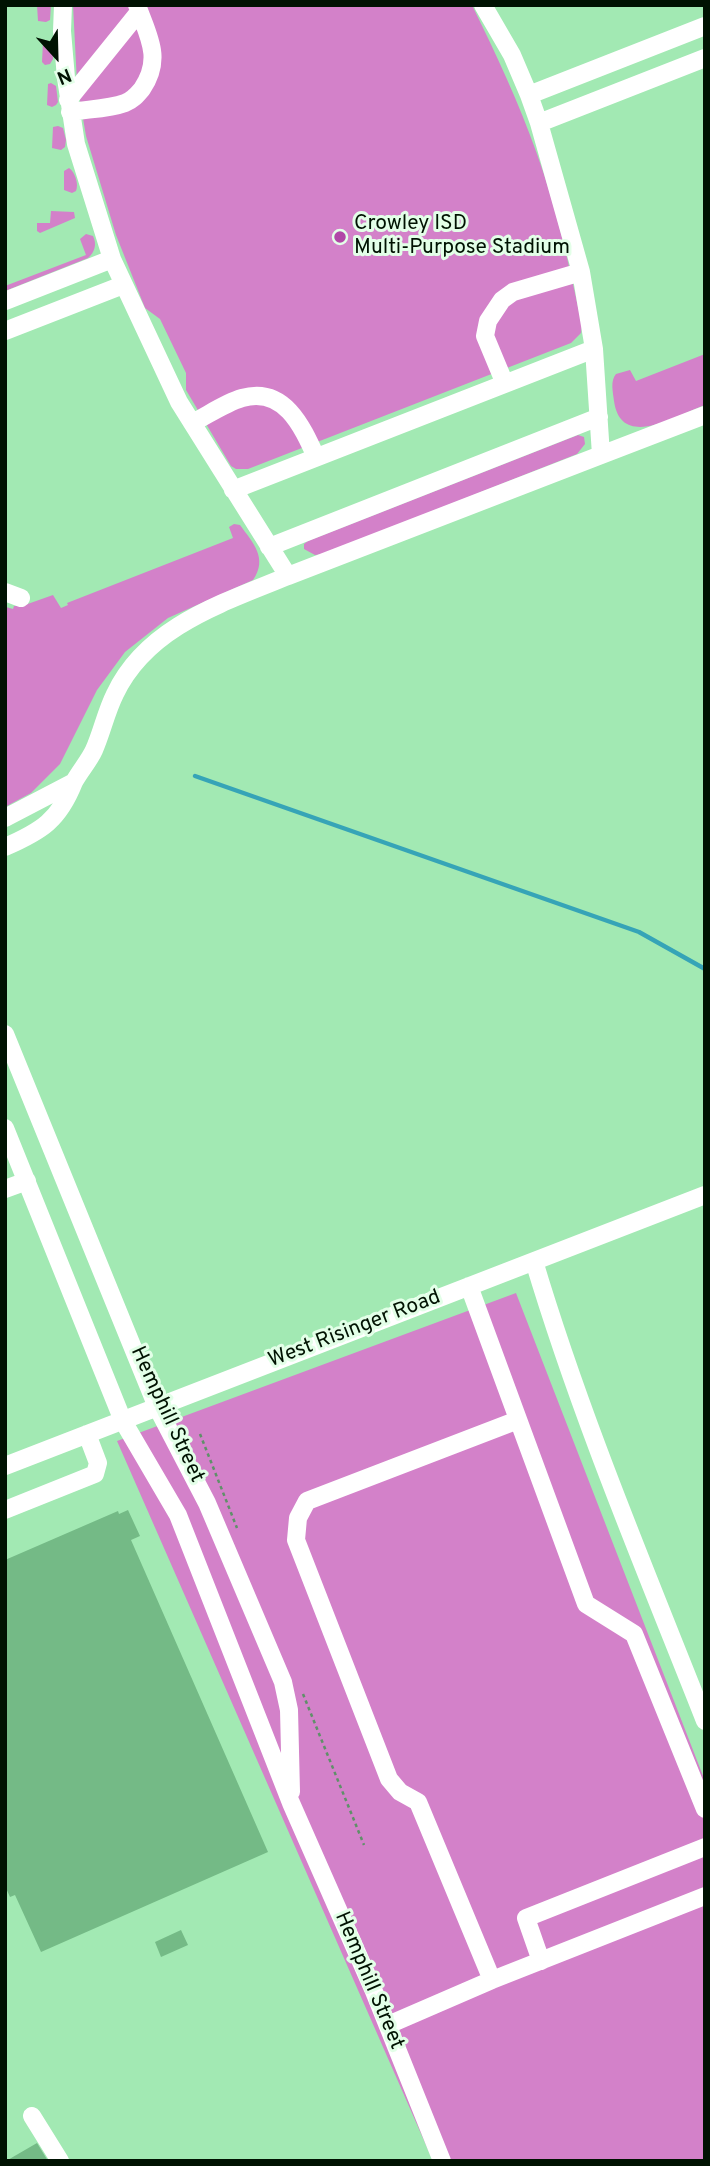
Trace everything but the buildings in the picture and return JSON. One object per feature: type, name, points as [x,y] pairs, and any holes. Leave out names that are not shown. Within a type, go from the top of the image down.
[{"type":"street","points":[[63,5],[62,31],[69,106],[76,144],[123,285],[179,402],[288,576]]},
{"type":"street","points":[[483,5],[512,55],[529,95],[581,271],[594,348],[601,455]]},
{"type":"street","points":[[69,106],[126,103],[136,97],[145,85],[154,61],[151,41],[138,8]]},
{"type":"street","points":[[69,106],[138,8]]},
{"type":"street","points":[[529,95],[705,26]]},
{"type":"street","points":[[539,123],[705,58]]},
{"type":"street","points":[[5,301],[113,259]]},
{"type":"street","points":[[505,384],[485,336],[488,321],[502,300],[513,292],[581,271]]},
{"type":"street","points":[[5,331],[123,285]]},
{"type":"street","points":[[233,490],[594,348]]},
{"type":"street","points":[[192,423],[243,398],[267,397],[283,405],[300,423],[316,457]]},
{"type":"street","points":[[5,847],[44,827],[66,804],[74,782],[92,753],[115,693],[138,658],[169,631],[201,612],[288,576],[705,415]]},
{"type":"street","points":[[270,547],[599,417]]},
{"type":"street","points":[[5,818],[74,782]]},
{"type":"street","name":"Hemphill Street","points":[[5,1034],[157,1406],[208,1503],[283,1682],[289,1710],[291,1803]]},
{"type":"street","name":"Hemphill Street","points":[[5,1128],[12,1164],[27,1181],[123,1420],[178,1515],[291,1803],[388,2025],[442,2161]]},
{"type":"street","points":[[5,1189],[27,1181]]},
{"type":"street","name":"West Risinger Road","points":[[5,1466],[705,1195]]},
{"type":"street","points":[[534,1261],[554,1329],[585,1413],[705,1721]]},
{"type":"street","points":[[469,1286],[586,1604],[634,1634],[705,1809]]},
{"type":"street","points":[[492,1980],[418,1802],[400,1792],[389,1779],[296,1540],[298,1518],[307,1502],[519,1420]]},
{"type":"street","points":[[5,1510],[95,1474],[98,1463],[87,1434]]},
{"type":"street","points":[[541,1961],[526,1918],[705,1847]]},
{"type":"street","points":[[388,2025],[492,1980],[705,1896]]},
{"type":"street","points":[[32,2116],[60,2161]]},
{"type":"shaded area","points":[[37,5],[51,5],[50,20],[38,21]]},
{"type":"shaded area","name":"Crowley ISD Multi-Purpose Stadium","points":[[73,5],[472,5],[515,97],[544,175],[568,261],[582,326],[581,333],[571,343],[248,469],[231,466],[186,390],[186,373],[160,319],[145,308],[116,235],[86,136],[77,83]]},
{"type":"shaded area","points":[[46,40],[52,45],[53,59],[50,64],[45,65],[42,62],[43,42]]},
{"type":"shaded area","points":[[48,84],[56,86],[58,102],[52,107],[47,105]]},
{"type":"shaded area","points":[[53,127],[63,128],[66,140],[65,147],[61,150],[52,148]]},
{"type":"shaded area","points":[[69,168],[77,182],[76,191],[72,193],[64,190],[64,171]]},
{"type":"shaded area","points":[[51,211],[74,212],[75,218],[40,233],[37,231],[37,223],[50,223]]},
{"type":"shaded area","points":[[86,234],[93,236],[95,242],[94,251],[88,258],[5,291],[5,286],[86,255],[80,239]]},
{"type":"shaded area","points":[[705,354],[705,405],[652,426],[638,427],[627,424],[619,416],[613,390],[616,374],[630,370],[636,381]]},
{"type":"shaded area","points":[[578,435],[584,437],[585,444],[577,454],[324,554],[315,555],[304,549],[304,544],[308,541]]},
{"type":"shaded area","points":[[240,525],[257,551],[259,565],[253,580],[168,618],[125,652],[97,690],[60,764],[31,793],[5,807],[5,603],[6,607],[13,609],[14,606],[22,606],[53,595],[61,608],[68,605],[67,603],[233,538],[229,527]]},
{"type":"shaded area","points":[[516,1293],[705,1781],[705,2161],[433,2161],[117,1441]]},
{"type":"waterway","points":[[195,776],[639,932],[705,969]]},
{"type":"place","name":"Crowley ISD Multi-Purpose Stadium","points":[[340,237]]}]
